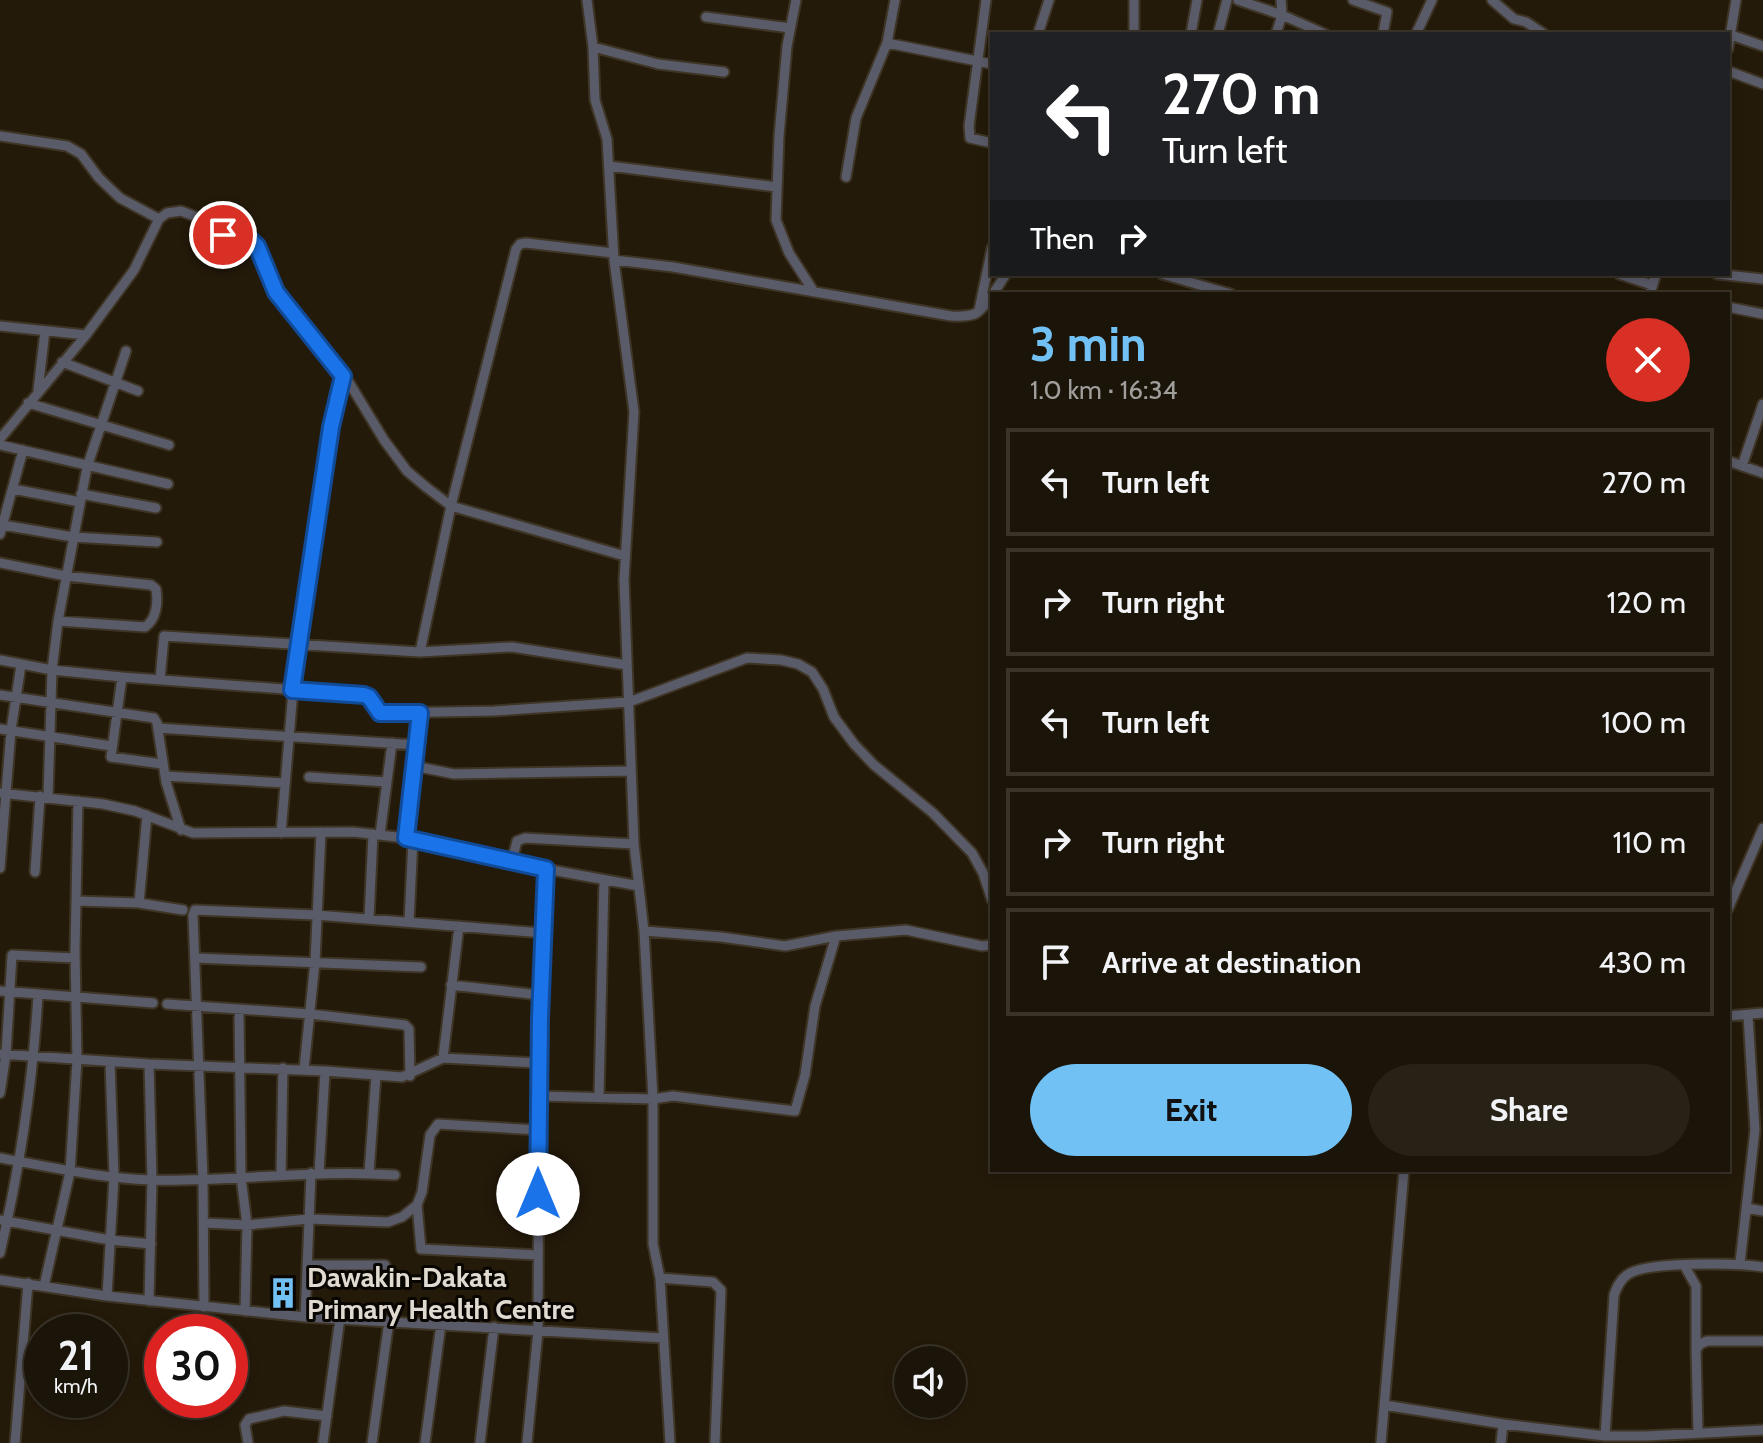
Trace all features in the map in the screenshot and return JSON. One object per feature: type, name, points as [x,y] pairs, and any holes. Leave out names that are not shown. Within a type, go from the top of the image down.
[{"type":"street","points":[[587,0],[595,100],[607,139],[614,256],[634,412],[625,556],[627,665],[634,844],[644,931],[653,1099],[653,1244],[660,1278],[670,1443]]},
{"type":"street","points":[[796,0],[790,28],[776,220],[781,237],[814,292]]},
{"type":"street","points":[[846,177],[856,118],[887,43],[895,0]]},
{"type":"street","points":[[986,0],[969,126],[970,138],[990,143]]},
{"type":"street","points":[[1039,32],[1049,0]]},
{"type":"street","points":[[1191,32],[1197,0]]},
{"type":"street","points":[[1219,32],[1227,0]]},
{"type":"street","points":[[1238,0],[1279,24],[1316,32]]},
{"type":"street","points":[[1279,24],[1281,0]]},
{"type":"street","points":[[1353,0],[1387,12],[1383,32]]},
{"type":"street","points":[[1417,32],[1432,0]]},
{"type":"street","points":[[1492,0],[1514,19],[1526,22],[1541,32]]},
{"type":"street","points":[[1730,40],[1736,0]]},
{"type":"street","points":[[1134,32],[1136,1]]},
{"type":"street","points":[[706,17],[790,28]]},
{"type":"street","points":[[1731,35],[1763,46]]},
{"type":"street","points":[[887,43],[990,63]]},
{"type":"street","points":[[593,47],[658,64],[724,72]]},
{"type":"street","points":[[1730,72],[1763,84]]},
{"type":"street","points":[[0,136],[67,146],[81,154],[99,178],[120,198],[159,219]]},
{"type":"street","points":[[609,166],[777,187]]},
{"type":"street","points":[[168,484],[87,467],[0,442],[134,270],[159,219],[167,213],[181,211],[202,219],[212,230],[223,235],[248,238],[257,246],[276,292],[343,376],[407,471],[451,506],[502,518],[625,556]]},
{"type":"street","points":[[420,652],[451,506],[516,249],[520,244],[614,256],[951,316],[968,317],[979,313],[990,298]]},
{"type":"street","points":[[979,313],[990,258]]},
{"type":"street","points":[[1730,275],[1763,279]]},
{"type":"street","points":[[1169,276],[1224,292]]},
{"type":"street","points":[[1623,276],[1651,290]]},
{"type":"street","points":[[1730,307],[1763,314]]},
{"type":"street","points":[[0,326],[86,335]]},
{"type":"street","points":[[38,390],[45,331]]},
{"type":"street","points":[[35,872],[50,735],[52,670],[58,621],[87,467],[126,351]]},
{"type":"street","points":[[62,362],[138,391]]},
{"type":"street","points":[[281,833],[297,643],[331,427],[343,376]]},
{"type":"street","points":[[28,403],[169,445]]},
{"type":"street","points":[[1742,466],[1763,404]]},
{"type":"street","points":[[23,450],[2,524],[73,537],[157,542]]},
{"type":"street","points":[[1730,462],[1763,473]]},
{"type":"street","points":[[13,489],[156,508]]},
{"type":"street","points":[[0,563],[66,576],[151,585],[156,589],[156,611],[151,623],[145,627],[58,621]]},
{"type":"street","points":[[160,680],[164,636],[420,652],[512,647],[627,665]]},
{"type":"street","points":[[0,660],[52,670],[122,677],[364,695],[369,697],[380,713],[629,702],[747,658],[798,664],[812,672],[823,689],[834,717],[854,744],[874,765],[933,813],[972,853],[990,894]]},
{"type":"street","points":[[0,868],[5,730],[16,698],[21,665]]},
{"type":"street","points":[[122,677],[112,757],[162,764]]},
{"type":"street","points":[[0,695],[154,718],[162,764],[181,830]]},
{"type":"street","points":[[409,922],[410,839],[420,713]]},
{"type":"street","points":[[158,728],[417,745]]},
{"type":"street","points":[[5,730],[111,746]]},
{"type":"street","points":[[369,919],[376,834],[392,743]]},
{"type":"street","points":[[414,766],[454,774],[631,771]]},
{"type":"street","points":[[165,776],[284,783]]},
{"type":"street","points":[[309,777],[387,782]]},
{"type":"street","points":[[4,794],[103,804],[147,815],[181,830],[205,833],[376,834],[639,886]]},
{"type":"street","points":[[44,1286],[70,1172],[77,1060],[78,801]]},
{"type":"street","points":[[139,903],[147,815]]},
{"type":"street","points":[[1730,905],[1759,850],[1763,828]]},
{"type":"street","points":[[304,1069],[315,962],[321,832]]},
{"type":"street","points":[[512,861],[517,841],[525,838],[634,844]]},
{"type":"street","points":[[527,1443],[538,1331],[540,995],[546,869]]},
{"type":"street","points":[[599,1097],[604,880]]},
{"type":"street","points":[[77,901],[139,903],[183,910]]},
{"type":"street","points":[[204,1307],[195,910],[316,915],[543,933]]},
{"type":"street","points":[[443,1058],[459,926]]},
{"type":"street","points":[[644,931],[785,946],[836,936],[906,930],[990,945]]},
{"type":"street","points":[[539,1096],[653,1099],[673,1096],[795,1111],[805,1075],[815,1006],[836,936]]},
{"type":"street","points":[[0,1093],[4,991],[10,959],[15,954],[75,958]]},
{"type":"street","points":[[195,958],[421,967]]},
{"type":"street","points":[[451,985],[540,995]]},
{"type":"street","points":[[4,991],[153,1003]]},
{"type":"street","points":[[0,1253],[4,1221],[20,1161],[35,1056],[38,994]]},
{"type":"street","points":[[167,1004],[310,1014],[408,1027],[410,1076]]},
{"type":"street","points":[[239,1011],[241,1177],[247,1225],[245,1311]]},
{"type":"street","points":[[1730,1016],[1763,1013]]},
{"type":"street","points":[[1740,1263],[1759,1130],[1748,1015]]},
{"type":"street","points":[[3,1054],[410,1076],[443,1058],[539,1063]]},
{"type":"street","points":[[107,1296],[114,1177],[110,1062]]},
{"type":"street","points":[[149,1064],[152,1180],[149,1301]]},
{"type":"street","points":[[281,1174],[283,1068]]},
{"type":"street","points":[[305,1317],[309,1219],[325,1071]]},
{"type":"street","points":[[369,1173],[376,1075]]},
{"type":"street","points":[[538,1130],[438,1124],[430,1135],[422,1192],[417,1205],[419,1247],[423,1250],[538,1255]]},
{"type":"street","points":[[0,1158],[70,1172],[152,1180],[315,1173],[395,1175]]},
{"type":"street","points":[[1381,1443],[1404,1172]]},
{"type":"street","points":[[1752,1175],[1763,1177]]},
{"type":"street","points":[[204,1223],[247,1225],[309,1219],[388,1222],[402,1217],[417,1205]]},
{"type":"street","points":[[1747,1208],[1763,1211]]},
{"type":"street","points":[[4,1221],[151,1244]]},
{"type":"street","points":[[1605,1436],[1614,1295],[1629,1272],[1684,1265],[1740,1263],[1763,1267]]},
{"type":"street","points":[[308,1265],[385,1265]]},
{"type":"street","points":[[1684,1265],[1694,1280],[1697,1293],[1698,1433]]},
{"type":"street","points":[[660,1278],[713,1282],[721,1290],[715,1443]]},
{"type":"street","points":[[0,1280],[107,1296],[305,1317],[663,1338]]},
{"type":"street","points":[[15,1443],[28,1283]]},
{"type":"street","points":[[323,1443],[340,1318]]},
{"type":"street","points":[[372,1443],[389,1321]]},
{"type":"street","points":[[425,1443],[441,1324]]},
{"type":"street","points":[[480,1443],[494,1327]]},
{"type":"street","points":[[1696,1350],[1707,1341],[1763,1341]]},
{"type":"street","points":[[1384,1405],[1605,1436],[1760,1430],[1757,1443]]},
{"type":"street","points":[[248,1443],[245,1425],[249,1419],[284,1411],[327,1416]]},
{"type":"street","points":[[1501,1443],[1503,1424]]},
{"type":"place","name":"Dawakin-Dakata Primary Health Centre","points":[[283,1293]]},
{"type":"route","points":[[223,235],[248,238],[257,246],[276,292],[343,376],[331,427],[292,690],[364,695],[369,697],[380,713],[420,713],[406,838],[546,869],[538,1194]]}]
